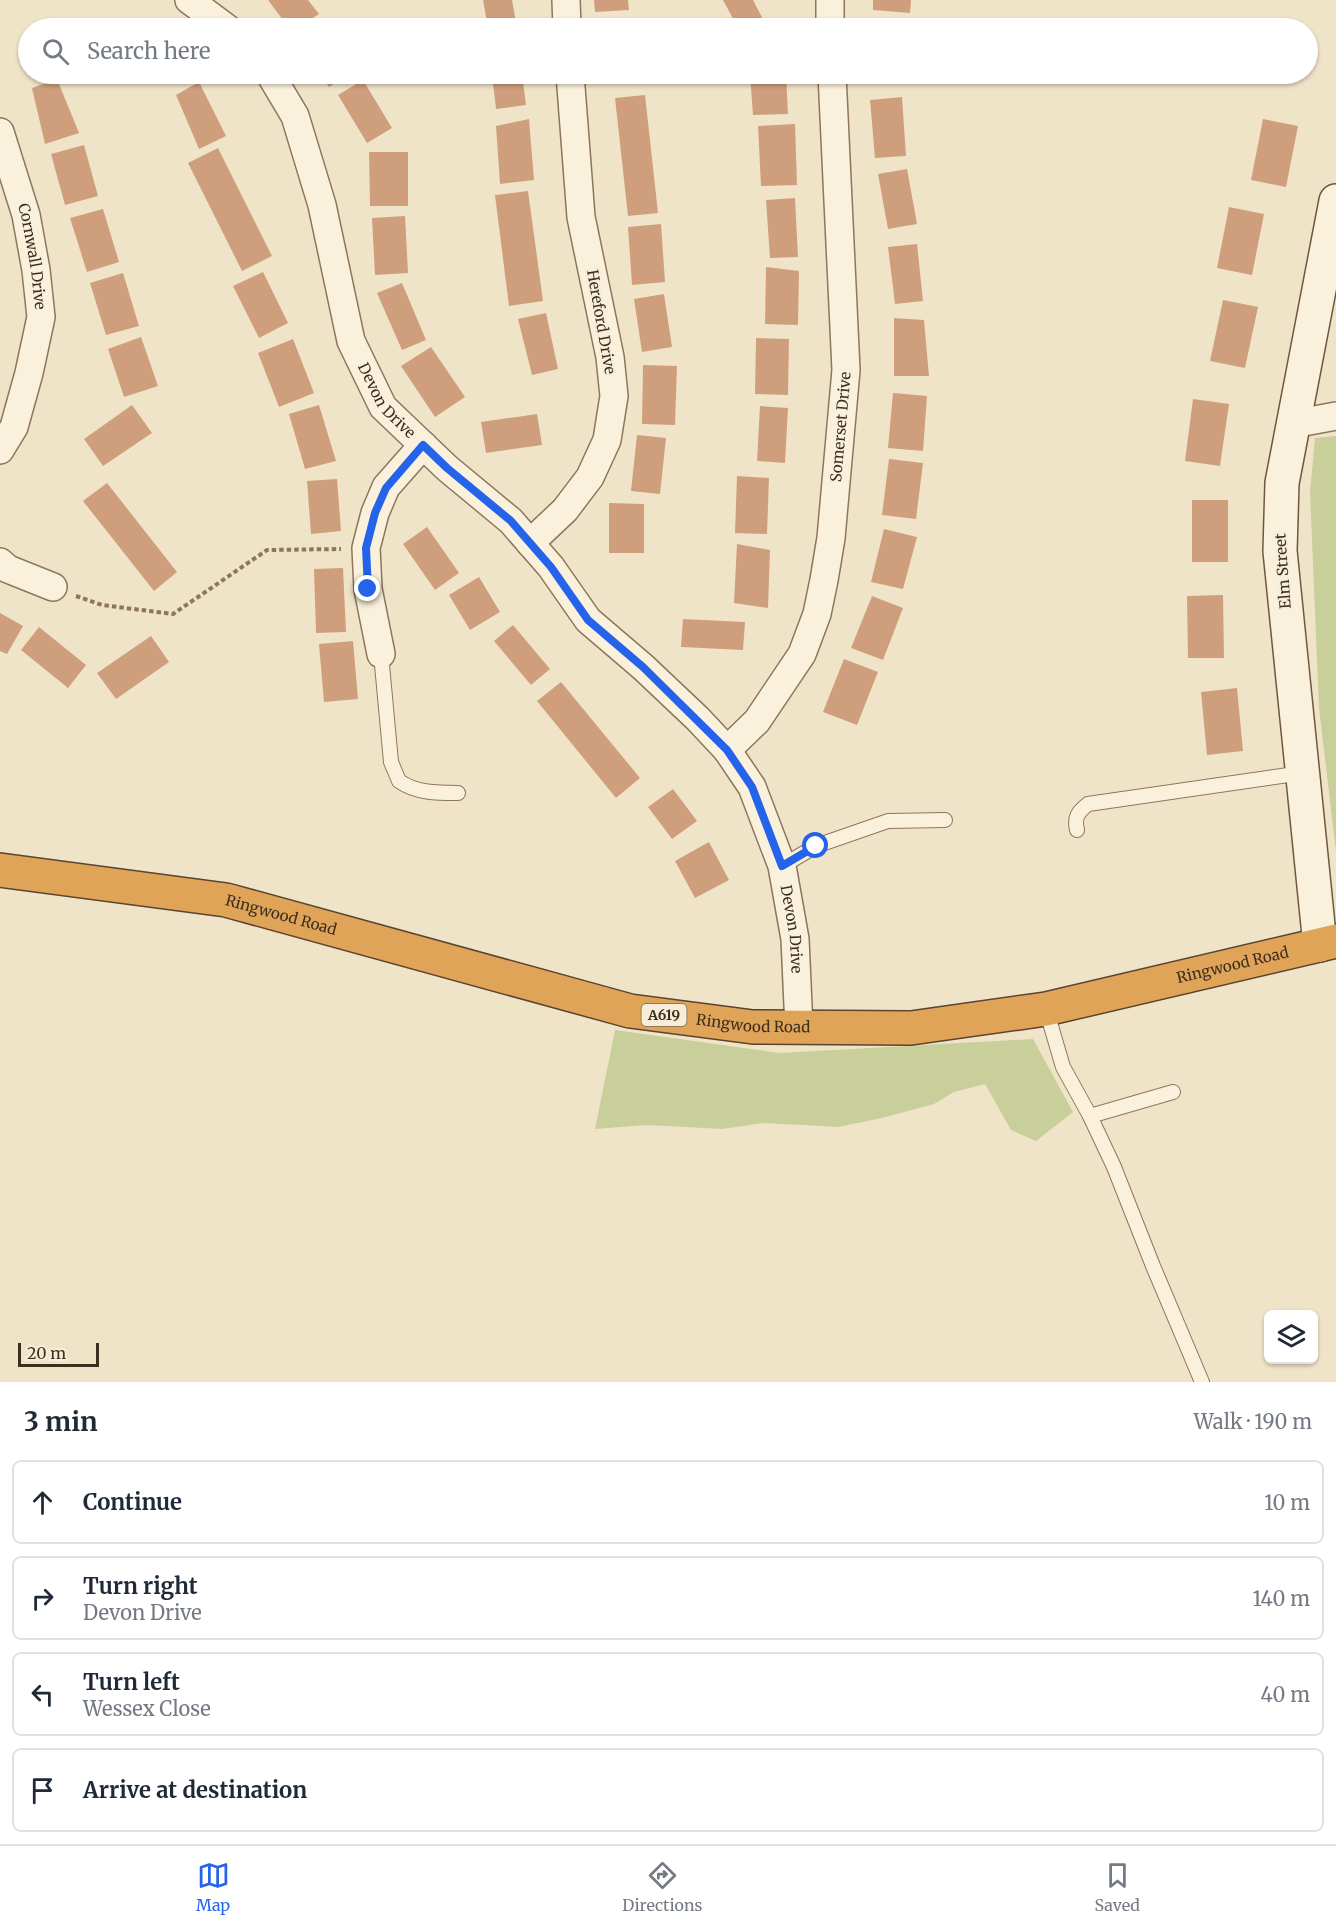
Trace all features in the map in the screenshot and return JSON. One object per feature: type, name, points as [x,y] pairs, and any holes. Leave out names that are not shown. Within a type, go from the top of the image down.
[{"type":"highway","name":"Ringwood Road","points":[[0,870],[226,900],[630,1011],[753,1027],[910,1028],[1046,1009],[1328,943]]},
{"type":"street","points":[[189,0],[213,18]]},
{"type":"street","points":[[566,0],[567,18]]},
{"type":"street","points":[[830,0],[831,18]]},
{"type":"street","name":"Devon Drive","points":[[276,84],[295,116],[319,194],[351,341],[383,407],[447,468],[511,521],[551,567],[588,620],[643,667],[727,750],[752,787],[782,866],[795,939],[799,1028]]},
{"type":"street","name":"Hereford Drive","points":[[530,543],[565,510],[590,477],[607,440],[614,396],[610,357],[581,217],[571,84]]},
{"type":"street","name":"Somerset Drive","points":[[727,750],[757,721],[802,654],[817,614],[831,538],[846,370],[832,84]]},
{"type":"street","name":"Cornwall Drive","points":[[0,132],[26,215],[36,270],[40,318],[29,373],[14,427],[0,450]]},
{"type":"street","name":"Elm Street","points":[[1328,943],[1302,772],[1280,551],[1282,483],[1336,201]]},
{"type":"street","points":[[1293,424],[1336,416]]},
{"type":"street","points":[[381,654],[368,589],[366,548],[375,513],[386,488],[423,445]]},
{"type":"street","points":[[0,562],[8,569],[53,587]]},
{"type":"lane","points":[[381,654],[391,762],[399,781],[414,789],[436,794],[458,793]]},
{"type":"lane","points":[[1077,830],[1075,821],[1079,811],[1088,804],[1302,772]]},
{"type":"lane","points":[[782,866],[816,846],[888,821],[945,820]]},
{"type":"lane","points":[[1046,1009],[1063,1066],[1114,1167],[1202,1382]]},
{"type":"lane","points":[[1090,1116],[1173,1092]]},
{"type":"path","points":[[53,587],[102,605],[173,614],[267,550],[366,548]]},
{"type":"green space","points":[[1336,436],[1336,852],[1319,708],[1310,492],[1315,438]]},
{"type":"green space","points":[[615,1030],[780,1053],[1033,1039],[1073,1112],[1036,1141],[1011,1130],[985,1084],[954,1092],[934,1104],[838,1127],[764,1123],[722,1129],[647,1125],[595,1129]]},
{"type":"building","points":[[268,0],[308,0],[319,14],[313,18],[282,18]]},
{"type":"building","points":[[483,0],[512,0],[515,18],[486,18]]},
{"type":"building","points":[[594,0],[628,0],[629,10],[595,12]]},
{"type":"building","points":[[723,0],[753,0],[762,18],[733,18]]},
{"type":"building","points":[[873,0],[911,0],[910,13],[873,10]]},
{"type":"building","points":[[43,84],[59,84],[79,133],[45,144],[32,88]]},
{"type":"building","points":[[195,84],[200,84],[226,136],[199,149],[176,95]]},
{"type":"building","points":[[356,84],[365,84],[392,128],[367,143],[338,95]]},
{"type":"building","points":[[493,84],[523,84],[526,105],[496,109]]},
{"type":"building","points":[[751,84],[786,84],[788,114],[753,115]]},
{"type":"building","points":[[645,95],[658,213],[628,216],[615,98]]},
{"type":"building","points":[[902,97],[906,156],[875,158],[870,100]]},
{"type":"building","points":[[529,119],[534,180],[500,184],[496,126]]},
{"type":"building","points":[[1263,119],[1298,126],[1286,187],[1251,180]]},
{"type":"building","points":[[795,124],[797,185],[761,186],[758,126]]},
{"type":"building","points":[[84,145],[98,196],[65,205],[51,154]]},
{"type":"building","points":[[218,148],[272,256],[242,271],[188,163]]},
{"type":"building","points":[[369,152],[408,152],[408,206],[370,206]]},
{"type":"building","points":[[907,169],[917,224],[888,229],[878,174]]},
{"type":"building","points":[[528,191],[543,301],[509,306],[495,195]]},
{"type":"building","points":[[795,198],[798,257],[770,258],[766,200]]},
{"type":"building","points":[[1229,207],[1264,214],[1252,275],[1217,268]]},
{"type":"building","points":[[103,209],[119,262],[87,272],[70,218]]},
{"type":"building","points":[[405,216],[408,273],[375,275],[372,218]]},
{"type":"building","points":[[661,224],[665,282],[632,285],[628,227]]},
{"type":"building","points":[[917,244],[923,301],[895,304],[888,247]]},
{"type":"building","points":[[766,267],[799,271],[798,325],[765,324]]},
{"type":"building","points":[[263,272],[288,323],[259,338],[233,286]]},
{"type":"building","points":[[123,273],[139,326],[106,335],[90,283]]},
{"type":"building","points":[[402,283],[426,340],[402,350],[377,293]]},
{"type":"building","points":[[664,294],[672,347],[642,352],[634,299]]},
{"type":"building","points":[[1223,300],[1258,307],[1245,368],[1210,361]]},
{"type":"building","points":[[546,313],[558,369],[532,375],[518,319]]},
{"type":"building","points":[[894,318],[924,320],[929,376],[894,376]]},
{"type":"building","points":[[141,337],[158,386],[124,397],[108,349]]},
{"type":"building","points":[[756,338],[789,339],[788,395],[755,394]]},
{"type":"building","points":[[293,339],[314,393],[279,407],[258,353]]},
{"type":"building","points":[[431,347],[465,397],[435,417],[401,366]]},
{"type":"building","points":[[643,365],[677,366],[675,425],[642,424]]},
{"type":"building","points":[[893,393],[927,396],[923,451],[888,448]]},
{"type":"building","points":[[1193,399],[1229,404],[1220,466],[1185,461]]},
{"type":"building","points":[[132,405],[152,433],[103,466],[84,439]]},
{"type":"building","points":[[319,405],[336,461],[305,469],[289,414]]},
{"type":"building","points":[[760,406],[788,408],[785,463],[757,461]]},
{"type":"building","points":[[537,414],[542,445],[486,453],[481,422]]},
{"type":"building","points":[[637,435],[666,438],[660,494],[631,491]]},
{"type":"building","points":[[889,459],[923,463],[916,519],[882,515]]},
{"type":"building","points":[[737,476],[769,478],[767,534],[735,533]]},
{"type":"building","points":[[337,479],[341,531],[311,534],[307,481]]},
{"type":"building","points":[[107,483],[177,572],[154,591],[83,501]]},
{"type":"building","points":[[1192,500],[1228,500],[1228,562],[1192,562]]},
{"type":"building","points":[[609,503],[644,504],[644,553],[609,553]]},
{"type":"building","points":[[427,527],[459,573],[435,590],[403,544]]},
{"type":"building","points":[[884,529],[917,537],[903,589],[871,582]]},
{"type":"building","points":[[737,544],[770,550],[768,608],[734,603]]},
{"type":"building","points":[[343,568],[346,632],[316,633],[314,569]]},
{"type":"building","points":[[479,577],[500,612],[470,630],[449,595]]},
{"type":"building","points":[[1223,595],[1224,658],[1188,658],[1187,596]]},
{"type":"building","points":[[872,596],[903,608],[883,660],[851,648]]},
{"type":"building","points":[[0,613],[23,626],[7,654],[0,651]]},
{"type":"building","points":[[683,619],[745,622],[743,650],[681,647]]},
{"type":"building","points":[[513,625],[550,669],[531,685],[494,641]]},
{"type":"building","points":[[39,627],[86,665],[68,688],[21,650]]},
{"type":"building","points":[[151,636],[169,662],[116,699],[97,673]]},
{"type":"building","points":[[353,641],[358,699],[324,702],[319,644]]},
{"type":"building","points":[[844,659],[878,672],[857,725],[823,712]]},
{"type":"building","points":[[561,682],[640,778],[616,798],[537,701]]},
{"type":"building","points":[[1237,688],[1243,751],[1207,755],[1201,692]]},
{"type":"building","points":[[673,789],[697,821],[672,839],[648,807]]},
{"type":"building","points":[[709,842],[729,880],[695,898],[675,861]]},
{"type":"route","points":[[368,589],[366,548],[375,513],[386,488],[423,445],[511,521],[551,567],[588,620],[643,667],[727,750],[752,787],[782,866],[816,846]]}]
